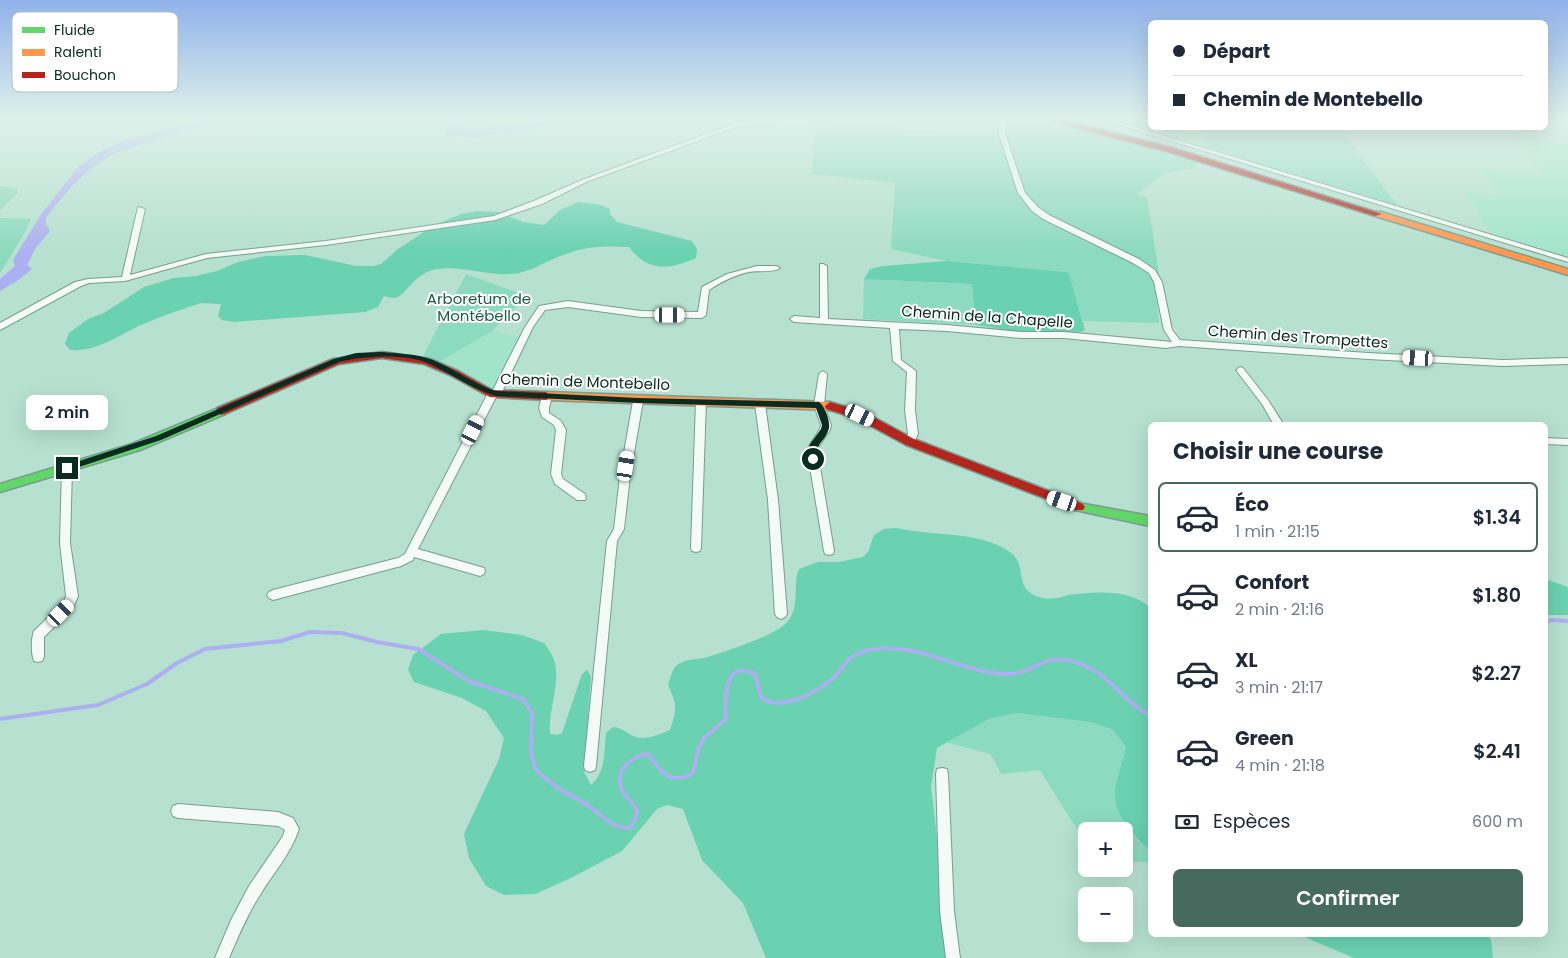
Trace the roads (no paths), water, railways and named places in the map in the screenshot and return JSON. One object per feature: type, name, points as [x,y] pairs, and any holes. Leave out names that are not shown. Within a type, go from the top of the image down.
[{"type":"main road","points":[[1216,164],[1568,272]]},
{"type":"main road","points":[[1233,164],[1568,266]]},
{"type":"main road","name":"Chemin de Montebello","points":[[0,488],[143,444],[337,361],[356,355],[396,355],[431,362],[480,389],[494,393],[638,401],[819,405],[847,410],[910,442],[1079,507],[1148,521]]},
{"type":"street","points":[[0,327],[82,282],[125,279],[206,256],[326,244],[495,218],[631,164]]},
{"type":"street","points":[[1012,164],[1022,193],[1027,201],[1046,217],[1136,261],[1152,272],[1158,282],[1168,330],[1177,343]]},
{"type":"street","points":[[1250,164],[1568,260]]},
{"type":"street","points":[[125,279],[141,209]]},
{"type":"street","points":[[823,266],[824,321]]},
{"type":"street","points":[[273,594],[401,562],[409,557],[529,327],[542,308],[558,304],[580,304],[641,314],[702,315],[705,289],[717,281],[752,268],[776,268]]},
{"type":"street","name":"Chemin de la Chapelle","points":[[794,319],[1022,335],[1064,335],[1166,345],[1177,343]]},
{"type":"street","points":[[894,325],[897,361],[912,371],[910,410],[913,434],[910,442]]},
{"type":"street","name":"Chemin des Trompettes","points":[[1177,343],[1503,363],[1568,361]]},
{"type":"street","points":[[1240,370],[1278,422]]},
{"type":"street","points":[[823,374],[819,405],[826,425],[825,430],[812,449],[829,551]]},
{"type":"street","points":[[547,396],[544,408],[545,415],[558,423],[562,430],[556,474],[558,481],[581,497]]},
{"type":"street","points":[[590,766],[612,541],[619,529],[625,476],[638,401]]},
{"type":"street","points":[[696,548],[701,401]]},
{"type":"street","points":[[760,404],[773,500],[782,614]]},
{"type":"street","points":[[1548,441],[1568,442]]},
{"type":"street","points":[[38,657],[38,635],[69,605],[72,596],[64,543],[67,468]]},
{"type":"street","points":[[412,552],[480,571]]},
{"type":"street","points":[[942,774],[947,911],[952,958]]},
{"type":"street","points":[[178,811],[278,819],[288,823],[292,829],[289,839],[254,891],[236,925],[222,958]]},
{"type":"water","points":[[83,164],[98,164],[69,190],[46,218],[46,224],[50,231],[35,249],[27,265],[32,269],[0,291],[0,279],[15,266],[13,260],[40,216],[78,167]]},
{"type":"waterway","points":[[1548,622],[1568,621]]},
{"type":"waterway","points":[[0,719],[98,705],[147,684],[177,663],[205,649],[281,641],[310,632],[342,633],[377,642],[418,649],[469,681],[523,699],[532,713],[531,752],[535,768],[556,787],[588,805],[610,823],[630,828],[635,820],[637,810],[622,791],[620,784],[620,777],[625,766],[635,758],[648,754],[667,775],[678,778],[693,773],[699,747],[704,738],[726,719],[728,683],[731,676],[737,672],[745,671],[755,674],[761,697],[777,703],[788,702],[809,694],[833,678],[853,656],[875,649],[892,648],[908,650],[988,672],[1005,674],[1015,674],[1047,661],[1067,660],[1081,664],[1100,674],[1148,715]]},
{"type":"park label","name":"Arboretum de Montébello","points":[[479,308]]}]
